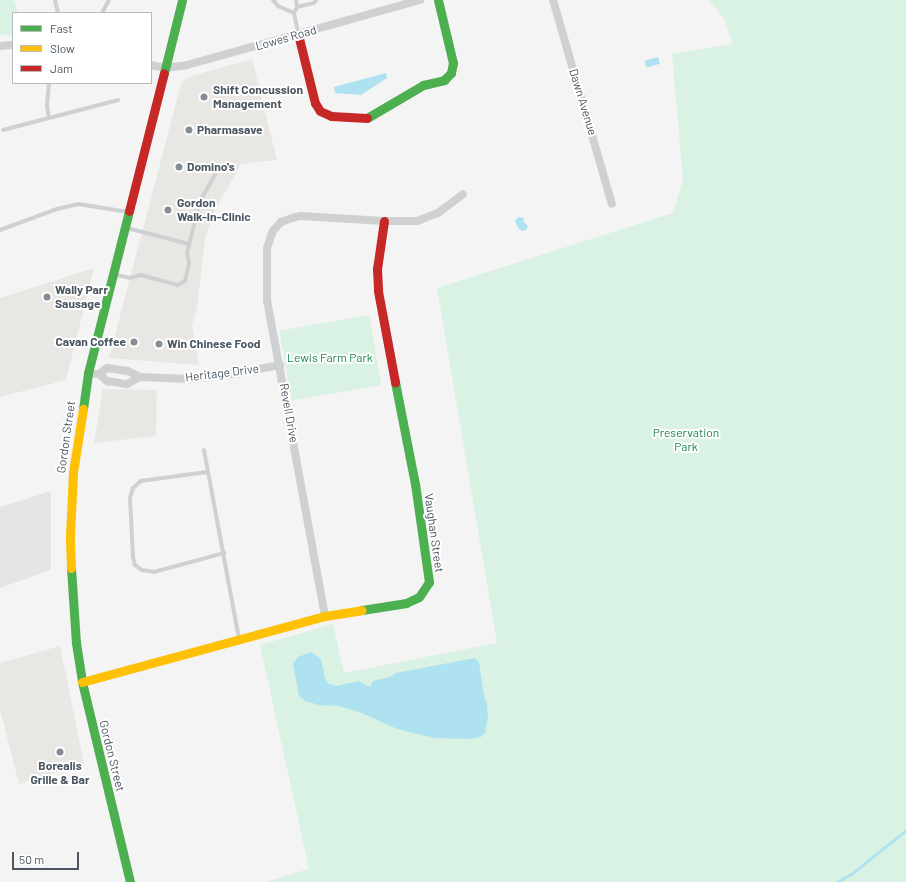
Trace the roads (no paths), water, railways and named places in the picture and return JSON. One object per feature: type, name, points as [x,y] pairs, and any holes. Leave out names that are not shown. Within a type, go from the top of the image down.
[{"type":"street","name":"Gordon Street","points":[[130,882],[82,682],[76,643],[71,588],[70,536],[73,472],[88,373],[182,0]]},
{"type":"street","name":"Lowes Road","points":[[152,65],[164,68],[187,65],[420,0]]},
{"type":"street","points":[[298,34],[315,103],[320,110],[330,116],[367,118],[423,84],[444,80],[451,73],[453,63],[438,0]]},
{"type":"street","name":"Dawn Avenue","points":[[553,0],[612,204]]},
{"type":"street","points":[[0,46],[12,45]]},
{"type":"street","name":"Revell Drive","points":[[325,616],[267,301],[267,248],[273,231],[281,222],[301,216],[384,221],[417,221],[438,213],[463,194]]},
{"type":"street","name":"Vaughan Street","points":[[82,682],[240,641],[325,616],[406,603],[419,596],[425,590],[429,582],[415,484],[378,291],[377,269],[384,221]]},
{"type":"street","name":"Heritage Drive","points":[[99,374],[107,368],[128,370],[140,377],[190,379],[232,374],[280,365]]},
{"type":"street","name":"Heritage Drive","points":[[88,373],[99,374],[108,381],[127,384],[140,377]]},
{"type":"lane","points":[[55,0],[58,12]]},
{"type":"lane","points":[[103,12],[109,0]]},
{"type":"lane","points":[[272,0],[278,6],[294,12]]},
{"type":"lane","points":[[296,0],[297,7],[294,12],[298,34]]},
{"type":"lane","points":[[297,7],[314,3],[316,0]]},
{"type":"lane","points":[[48,84],[47,106],[49,118]]},
{"type":"lane","points":[[3,130],[118,100]]},
{"type":"lane","points":[[113,274],[130,278],[141,275],[178,285],[185,281],[190,263],[187,253],[200,201],[215,175]]},
{"type":"lane","points":[[0,230],[57,209],[78,204],[128,212]]},
{"type":"lane","points":[[124,228],[189,244]]},
{"type":"lane","points":[[204,450],[240,641]]},
{"type":"lane","points":[[207,472],[141,481],[133,488],[130,498],[134,561],[135,565],[142,570],[154,572],[224,553]]},
{"type":"water","points":[[658,57],[660,64],[646,68],[645,61]]},
{"type":"water","points":[[386,73],[387,78],[361,95],[335,93],[334,87]]},
{"type":"water","points":[[518,217],[524,218],[523,221],[528,226],[526,230],[522,231],[518,228],[515,221]]},
{"type":"water","points":[[311,652],[321,659],[325,678],[328,683],[336,686],[359,681],[370,687],[373,681],[392,676],[396,673],[475,658],[479,662],[484,696],[487,703],[488,718],[485,733],[481,737],[469,739],[434,738],[397,729],[362,713],[339,706],[319,705],[305,701],[299,696],[293,663],[298,657]]},
{"type":"waterway","points":[[837,882],[854,872],[906,830]]},
{"type":"place","name":"Shift Concussion Management","points":[[204,97]]},
{"type":"place","name":"Pharmasave","points":[[189,130]]},
{"type":"place","name":"Domino's","points":[[179,167]]},
{"type":"place","name":"Gordon Walk-In-Clinic","points":[[168,210]]},
{"type":"place","name":"Wally Parr Sausage","points":[[47,297]]},
{"type":"place","name":"Cavan Coffee","points":[[134,342]]},
{"type":"place","name":"Win Chinese Food","points":[[159,344]]},
{"type":"place","name":"Borealis Grille & Bar","points":[[60,752]]},
{"type":"park label","name":"Lewis Farm Park","points":[[330,358]]},
{"type":"park label","name":"Preservation Park","points":[[686,440]]}]
